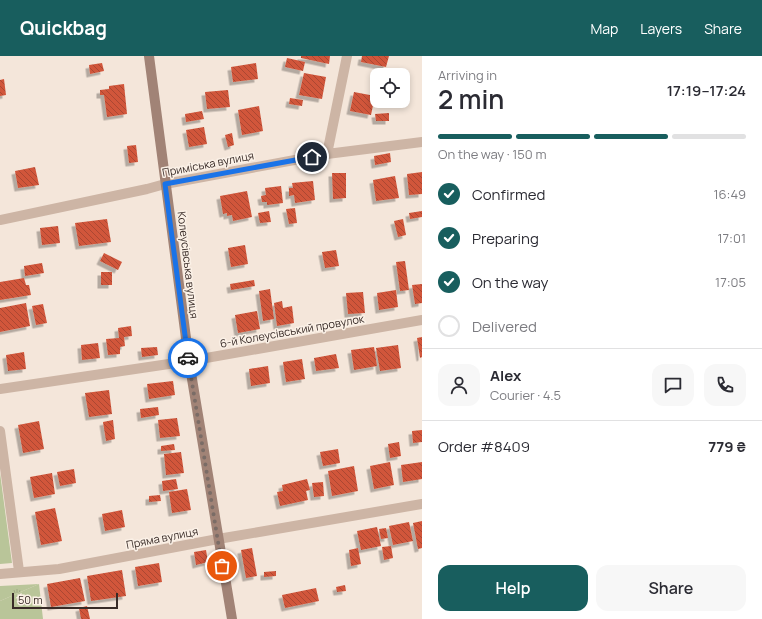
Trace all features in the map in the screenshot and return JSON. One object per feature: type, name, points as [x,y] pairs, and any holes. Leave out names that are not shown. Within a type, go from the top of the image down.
[{"type":"street","name":"Колеусівська вулиця","points":[[149,56],[188,361],[232,619]]},
{"type":"street","points":[[327,154],[347,56]]},
{"type":"street","name":"Приміська вулиця","points":[[0,220],[147,190],[165,184],[327,154],[422,142]]},
{"type":"street","name":"6-й Колеусівський провулок","points":[[0,389],[188,361],[422,320]]},
{"type":"street","points":[[0,431],[18,571]]},
{"type":"street","name":"Пряма вулиця","points":[[0,574],[18,571],[59,569],[218,539],[422,504]]},
{"type":"green space","points":[[0,473],[12,563],[0,564]]},
{"type":"green space","points":[[39,584],[0,601],[0,586]]},
{"type":"green space","points":[[39,584],[43,619],[0,619],[0,601]]},
{"type":"building","points":[[301,56],[330,56],[329,64],[301,58]]},
{"type":"building","points":[[362,56],[389,56],[386,67],[361,62]]},
{"type":"building","points":[[287,58],[305,62],[303,71],[285,67]]},
{"type":"building","points":[[102,63],[104,71],[90,74],[89,65]]},
{"type":"building","points":[[256,63],[258,79],[233,82],[231,67]]},
{"type":"building","points":[[304,73],[326,77],[322,99],[299,95]]},
{"type":"building","points":[[4,79],[6,95],[0,96],[0,80]]},
{"type":"building","points":[[124,84],[127,114],[107,117],[104,95],[100,95],[100,90],[109,89],[109,86]]},
{"type":"building","points":[[228,90],[230,107],[207,109],[205,92]]},
{"type":"building","points":[[354,92],[370,95],[370,108],[372,108],[371,115],[350,111]]},
{"type":"building","points":[[290,98],[303,100],[302,106],[289,104]]},
{"type":"building","points":[[259,106],[263,131],[242,135],[238,110]]},
{"type":"building","points":[[202,111],[204,119],[186,122],[185,114]]},
{"type":"building","points":[[389,113],[389,121],[376,121],[375,114]]},
{"type":"building","points":[[204,127],[207,144],[189,147],[186,130]]},
{"type":"building","points":[[232,133],[234,145],[228,147],[225,135]]},
{"type":"building","points":[[136,145],[138,162],[129,163],[127,146]]},
{"type":"building","points":[[390,153],[391,162],[375,165],[374,156]]},
{"type":"building","points":[[35,167],[39,185],[18,188],[15,171]]},
{"type":"building","points":[[422,172],[422,194],[409,195],[407,174]]},
{"type":"building","points":[[332,173],[346,173],[346,198],[333,199]]},
{"type":"building","points":[[395,176],[399,198],[376,201],[373,180]]},
{"type":"building","points":[[313,181],[315,200],[295,203],[294,195],[289,196],[289,188],[293,188],[292,183]]},
{"type":"building","points":[[281,186],[283,203],[267,205],[267,202],[262,202],[261,196],[266,195],[265,188]]},
{"type":"building","points":[[247,191],[252,217],[233,221],[232,215],[227,216],[227,213],[223,214],[220,196]]},
{"type":"building","points":[[295,208],[297,223],[289,224],[286,209]]},
{"type":"building","points":[[269,211],[271,222],[260,223],[258,213]]},
{"type":"building","points":[[422,211],[422,217],[410,219],[409,213]]},
{"type":"building","points":[[107,219],[111,242],[79,246],[75,223]]},
{"type":"building","points":[[403,219],[406,235],[398,237],[394,221]]},
{"type":"building","points":[[58,226],[60,243],[42,245],[40,228]]},
{"type":"building","points":[[245,245],[248,264],[231,267],[228,248]]},
{"type":"building","points":[[336,250],[339,266],[325,268],[322,252]]},
{"type":"building","points":[[104,253],[122,262],[118,270],[100,261]]},
{"type":"building","points":[[405,261],[409,290],[400,291],[396,262]]},
{"type":"building","points":[[42,263],[44,273],[25,276],[24,266]]},
{"type":"building","points":[[101,272],[112,272],[112,285],[101,285]]},
{"type":"building","points":[[24,278],[26,285],[29,285],[31,295],[0,300],[0,282]]},
{"type":"building","points":[[254,280],[255,286],[231,290],[230,284]]},
{"type":"building","points":[[422,284],[422,303],[415,304],[412,285]]},
{"type":"building","points":[[270,289],[274,319],[263,321],[259,291]]},
{"type":"building","points":[[396,290],[398,307],[379,310],[377,293]]},
{"type":"building","points":[[363,292],[365,313],[348,314],[346,293]]},
{"type":"building","points":[[282,301],[283,308],[292,306],[294,323],[277,326],[274,303]]},
{"type":"building","points":[[26,303],[30,326],[0,332],[0,308]]},
{"type":"building","points":[[43,304],[47,323],[36,325],[32,306]]},
{"type":"building","points":[[257,311],[260,329],[238,333],[235,315]]},
{"type":"building","points":[[131,326],[132,336],[124,337],[125,346],[120,347],[120,354],[108,355],[106,339],[119,338],[118,328]]},
{"type":"building","points":[[422,337],[422,357],[420,358],[417,338]]},
{"type":"building","points":[[98,343],[100,358],[82,360],[81,345]]},
{"type":"building","points":[[398,345],[401,368],[380,371],[376,348]]},
{"type":"building","points":[[157,347],[158,355],[142,357],[141,348]]},
{"type":"building","points":[[374,347],[377,366],[354,370],[351,350]]},
{"type":"building","points":[[24,352],[26,369],[8,371],[6,355]]},
{"type":"building","points":[[336,354],[339,368],[316,371],[314,358]]},
{"type":"building","points":[[302,359],[305,379],[286,382],[283,362]]},
{"type":"building","points":[[268,366],[270,383],[251,386],[249,369]]},
{"type":"building","points":[[173,381],[175,395],[149,399],[147,384]]},
{"type":"building","points":[[109,390],[112,414],[89,417],[85,393]]},
{"type":"building","points":[[158,407],[159,415],[141,418],[140,409]]},
{"type":"building","points":[[177,418],[180,436],[160,438],[158,420]]},
{"type":"building","points":[[113,420],[115,439],[106,441],[103,422]]},
{"type":"building","points":[[39,421],[44,449],[23,453],[18,425]]},
{"type":"building","points":[[422,430],[422,442],[413,443],[412,431]]},
{"type":"building","points":[[399,442],[401,456],[390,458],[388,444]]},
{"type":"building","points":[[174,444],[175,450],[161,451],[161,446]]},
{"type":"building","points":[[338,449],[340,463],[323,466],[320,452]]},
{"type":"building","points":[[181,452],[184,473],[166,475],[164,454]]},
{"type":"building","points":[[390,462],[394,485],[374,489],[370,466]]},
{"type":"building","points":[[422,462],[422,479],[403,482],[401,465]]},
{"type":"building","points":[[354,466],[358,491],[332,496],[328,471]]},
{"type":"building","points":[[74,469],[76,483],[60,486],[57,472]]},
{"type":"building","points":[[52,473],[55,494],[34,498],[30,477]]},
{"type":"building","points":[[176,479],[178,489],[163,491],[162,481]]},
{"type":"building","points":[[307,479],[310,490],[306,491],[308,500],[280,506],[277,492],[283,491],[282,485]]},
{"type":"building","points":[[323,482],[324,496],[314,497],[312,483]]},
{"type":"building","points":[[187,489],[191,510],[172,513],[169,492]]},
{"type":"building","points":[[160,495],[161,501],[149,502],[149,496]]},
{"type":"building","points":[[55,508],[62,541],[41,545],[35,512]]},
{"type":"building","points":[[122,510],[125,527],[105,531],[102,514]]},
{"type":"building","points":[[422,521],[422,548],[418,549],[413,523]]},
{"type":"building","points":[[409,522],[413,541],[393,545],[389,526]]},
{"type":"building","points":[[377,527],[381,546],[361,550],[357,531]]},
{"type":"building","points":[[386,528],[388,538],[381,539],[379,529]]},
{"type":"building","points":[[391,546],[393,558],[384,560],[382,547]]},
{"type":"building","points":[[252,548],[257,576],[246,578],[241,550]]},
{"type":"building","points":[[358,548],[361,564],[351,566],[349,550]]},
{"type":"building","points":[[206,550],[208,562],[196,565],[194,552]]},
{"type":"building","points":[[159,563],[162,582],[138,586],[135,567]]},
{"type":"building","points":[[122,570],[126,596],[91,601],[87,576]]},
{"type":"building","points":[[276,571],[276,576],[264,577],[264,572]]},
{"type":"building","points":[[80,578],[85,601],[51,607],[47,584]]},
{"type":"building","points":[[345,585],[346,591],[337,592],[336,587]]},
{"type":"building","points":[[316,588],[319,601],[285,608],[282,595]]},
{"type":"building","points":[[87,606],[90,619],[81,619],[79,608]]},
{"type":"way so far","points":[[188,358],[222,566]]},
{"type":"route","points":[[188,358],[165,184],[312,157]]}]
